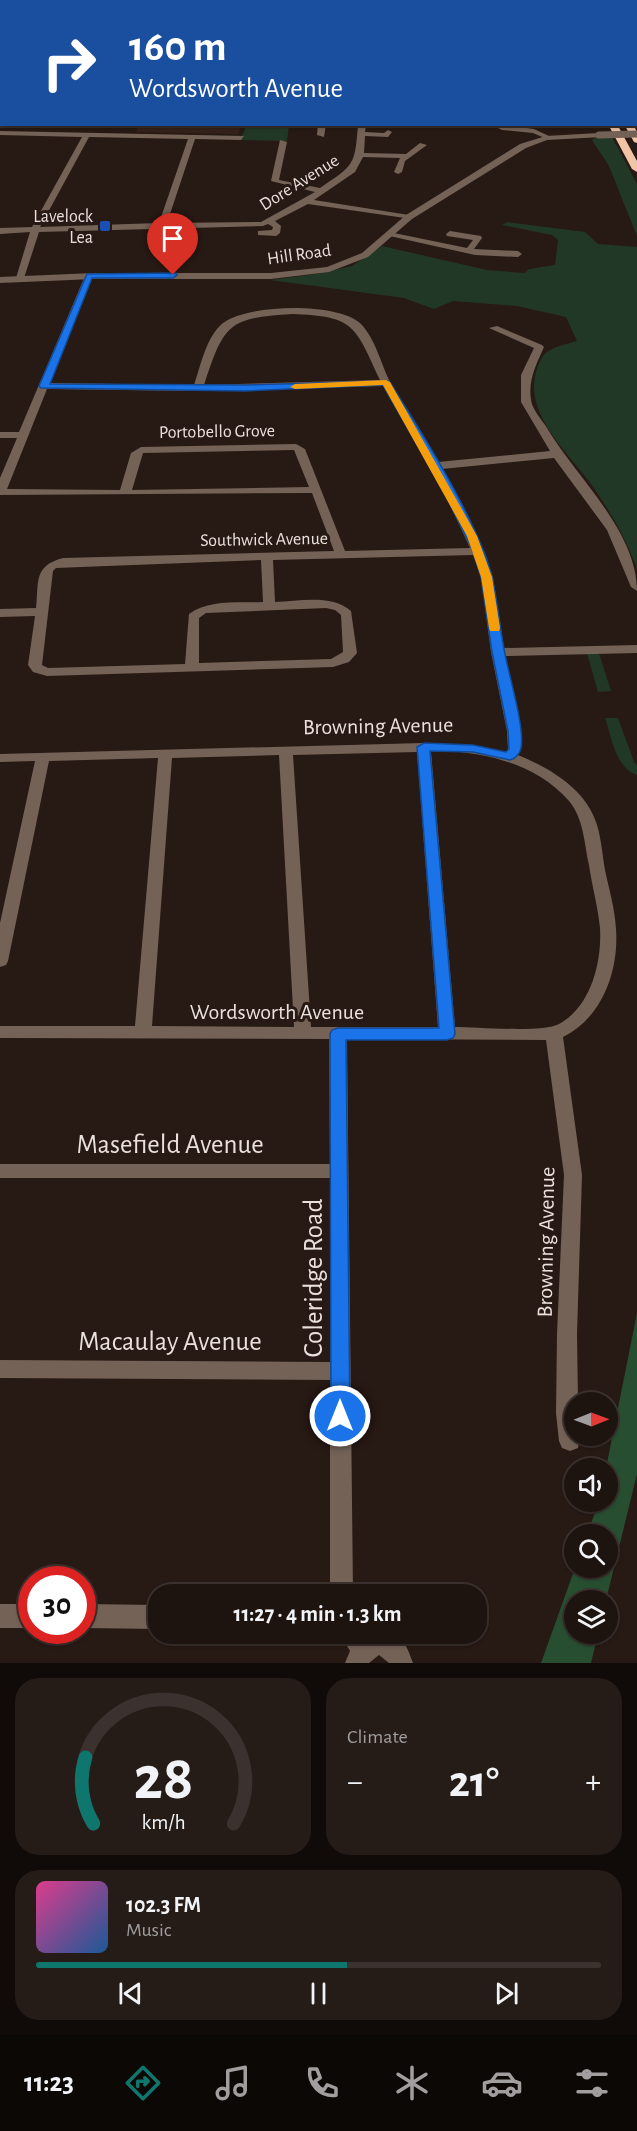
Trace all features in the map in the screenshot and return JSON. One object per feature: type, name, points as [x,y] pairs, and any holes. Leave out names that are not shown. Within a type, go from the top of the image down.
[{"type":"highway","points":[[613,126],[637,170]]},
{"type":"highway","points":[[629,126],[637,140]]},
{"type":"street","name":"Dore Avenue","points":[[0,231],[247,226],[270,222],[323,191],[352,170],[360,155],[362,126]]},
{"type":"street","points":[[502,126],[502,128],[534,131],[547,138]]},
{"type":"street","points":[[322,129],[331,129]]},
{"type":"street","points":[[362,134],[388,135],[388,132]]},
{"type":"street","points":[[0,133],[241,138]]},
{"type":"street","points":[[20,278],[35,231],[56,187],[87,134]]},
{"type":"street","name":"Hill Road","points":[[0,280],[89,276],[271,276],[306,274],[329,269],[356,260],[409,217],[523,146],[547,138],[637,134]]},
{"type":"street","points":[[162,226],[192,137]]},
{"type":"street","points":[[283,142],[274,179],[275,185],[323,191]]},
{"type":"street","points":[[360,155],[406,156],[417,152],[423,145]]},
{"type":"street","points":[[398,172],[406,156]]},
{"type":"street","points":[[307,201],[409,217]]},
{"type":"street","points":[[261,233],[276,233],[277,226],[270,222]]},
{"type":"street","points":[[450,234],[478,238],[469,251]]},
{"type":"street","points":[[389,235],[469,251],[519,253]]},
{"type":"street","points":[[89,276],[0,492],[316,490]]},
{"type":"street","points":[[198,388],[213,349],[225,327],[234,320],[246,316],[292,312],[331,315],[354,323],[367,342],[386,382],[435,466],[478,551],[487,577],[498,652],[514,731],[515,749],[510,756]]},
{"type":"street","points":[[494,328],[539,347],[528,366],[526,402],[556,454],[580,483],[613,530],[637,587]]},
{"type":"street","points":[[44,386],[198,388],[386,382]]},
{"type":"street","points":[[0,435],[23,435]]},
{"type":"street","name":"Portobello Grove","points":[[125,493],[136,453],[151,448],[296,447],[300,449],[341,555]]},
{"type":"street","points":[[435,466],[556,454]]},
{"type":"street","name":"Southwick Avenue","points":[[41,612],[47,570],[52,565],[63,562],[478,551]]},
{"type":"street","points":[[267,557],[269,606]]},
{"type":"street","points":[[0,613],[41,612],[35,665],[42,671],[192,667],[333,663],[344,659],[350,653],[347,615],[342,608],[326,604],[209,608],[196,614],[193,620],[192,667]]},
{"type":"street","points":[[498,652],[637,650]]},
{"type":"street","points":[[424,747],[447,1034]]},
{"type":"street","name":"Browning Avenue","points":[[0,758],[424,747],[473,748],[510,756],[538,769],[569,792],[586,817],[608,927],[607,961],[596,994],[569,1029],[554,1034],[573,1174],[567,1392]]},
{"type":"street","points":[[286,750],[303,1033]]},
{"type":"street","points":[[143,1032],[165,754]]},
{"type":"street","points":[[0,961],[43,757]]},
{"type":"street","name":"Wordsworth Avenue","points":[[0,1032],[554,1034]]},
{"type":"street","name":"Coleridge Road","points":[[338,1034],[342,1584]]},
{"type":"street","name":"Masefield Avenue","points":[[0,1171],[340,1171]]},
{"type":"street","name":"Macaulay Avenue","points":[[0,1369],[340,1371]]},
{"type":"street","points":[[0,1616],[18,1616]]},
{"type":"street","points":[[96,1616],[148,1617]]},
{"type":"street","points":[[358,1649],[376,1643],[389,1646],[399,1656],[401,1663]]},
{"type":"shaded area","points":[[138,126],[241,126],[238,134],[136,132]]},
{"type":"green space","points":[[247,126],[289,126],[287,141],[240,140]]},
{"type":"green space","points":[[596,137],[612,137],[637,184],[637,236],[609,166],[592,140]]},
{"type":"green space","points":[[507,222],[585,232],[598,244],[637,247],[637,568],[623,536],[606,507],[551,434],[537,404],[534,388],[536,372],[541,359],[554,348],[577,341],[566,317],[517,306],[453,301],[434,309],[404,298],[270,280],[316,274],[352,266],[382,246],[487,270],[525,273],[529,269],[555,265],[558,240],[552,235],[502,225]]},
{"type":"green space","points":[[587,653],[599,653],[611,691],[598,692]]},
{"type":"green space","points":[[605,718],[618,718],[637,765],[637,775],[624,766],[619,759]]},
{"type":"green space","points":[[637,1313],[637,1474],[618,1551],[618,1524],[591,1524],[595,1512],[618,1512],[618,1458],[608,1458],[610,1446],[618,1446],[618,1408]]},
{"type":"green space","points":[[571,1578],[611,1578],[608,1590],[567,1590]]},
{"type":"green space","points":[[564,1599],[564,1644],[596,1644],[591,1663],[541,1663]]},
{"type":"slow traffic","points":[[295,387],[386,382],[451,494],[472,536],[487,577],[495,628]]},
{"type":"place","name":"Lavelock Lea","points":[[105,226]]},
{"type":"route","points":[[173,275],[89,276],[44,386],[245,388],[386,382],[451,494],[478,551],[487,577],[498,652],[514,731],[515,749],[510,756],[473,748],[424,747],[447,1034],[338,1034],[340,1416]]}]
